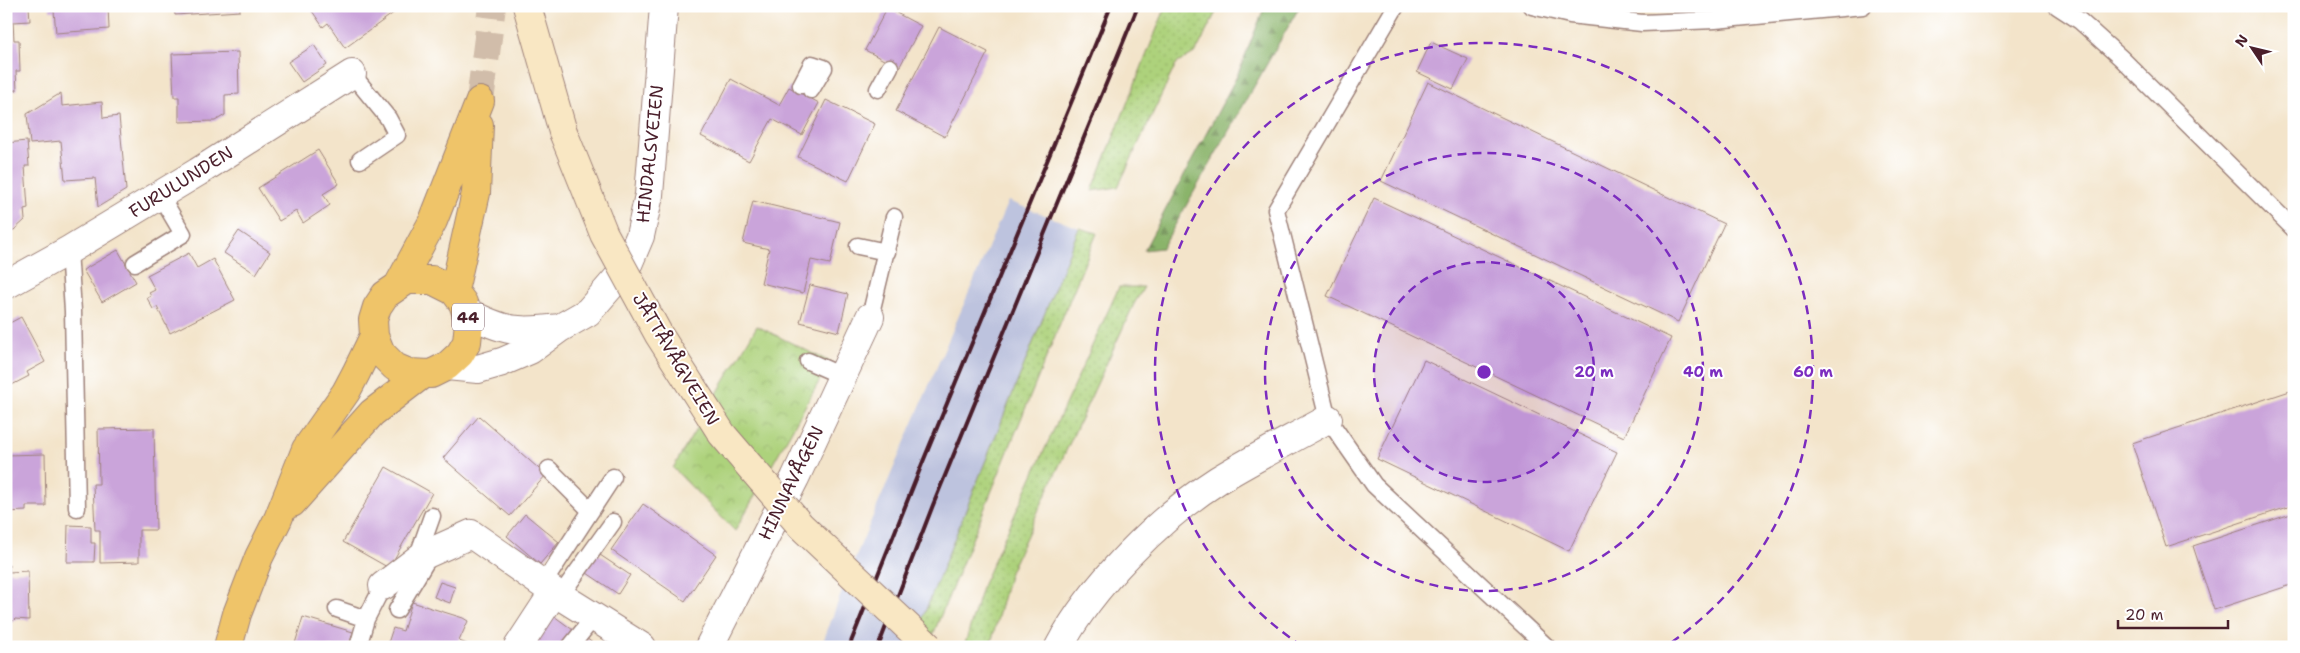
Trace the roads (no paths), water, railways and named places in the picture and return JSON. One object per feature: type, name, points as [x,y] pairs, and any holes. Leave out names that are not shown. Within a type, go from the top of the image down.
[{"type":"main road","name":"44","points":[[400,284],[433,221],[480,102],[476,193],[460,302]]},
{"type":"main road","name":"44","points":[[228,647],[237,614],[259,557],[278,519],[306,449],[346,392],[374,336],[373,320],[377,308],[385,295],[400,284],[408,280],[432,280],[460,302],[469,322],[467,342],[460,354],[372,413],[278,519]]},
{"type":"main road","points":[[374,336],[381,353],[395,367],[409,373],[435,370]]},
{"type":"street","name":"JÅTTÅVÅGVEIEN","points":[[527,6],[564,132],[604,234],[659,335],[722,434],[801,526],[929,647]]},
{"type":"street","name":"HINDALSVEIEN","points":[[435,370],[478,368],[502,362],[530,350],[560,328],[588,312],[621,274],[640,236],[649,195],[664,6]]},
{"type":"street","name":"FURULUNDEN","points":[[6,285],[69,250],[160,195],[352,74]]},
{"type":"street","name":"HINDALSVEIEN","points":[[460,302],[491,325],[506,329],[532,332],[560,328]]},
{"type":"street","name":"HINNAVÅGEN","points":[[709,647],[795,478],[870,317]]},
{"type":"street","points":[[1059,647],[1100,586],[1153,530],[1218,480],[1328,419]]},
{"type":"street","points":[[383,586],[424,556],[471,534],[552,591],[642,647]]},
{"type":"street","points":[[518,647],[552,591]]},
{"type":"lane","points":[[1396,6],[1276,210],[1328,419],[1374,485],[1548,647]]},
{"type":"lane","points":[[1532,6],[1570,15],[1642,23],[1715,20],[1863,6]]},
{"type":"lane","points":[[2057,6],[2080,21],[2121,58],[2294,229]]},
{"type":"lane","points":[[878,89],[890,67]]},
{"type":"lane","points":[[352,74],[388,118],[397,135],[360,160]]},
{"type":"lane","points":[[135,263],[183,234],[160,195]]},
{"type":"lane","points":[[870,317],[894,217]]},
{"type":"lane","points":[[858,246],[887,252]]},
{"type":"lane","points":[[69,250],[73,311],[77,508]]},
{"type":"lane","points":[[808,362],[842,376]]},
{"type":"lane","points":[[549,469],[591,511]]},
{"type":"lane","points":[[552,591],[591,511],[613,477]]},
{"type":"lane","points":[[397,610],[424,556],[432,516]]},
{"type":"lane","points":[[552,591],[613,522]]},
{"type":"lane","points":[[358,647],[366,619],[383,586]]},
{"type":"lane","points":[[337,609],[366,619]]},
{"type":"lane","points":[[570,647],[594,617]]},
{"type":"tunnel","points":[[480,101],[492,6]]},
{"type":"railway","points":[[849,647],[922,464],[1111,6]]},
{"type":"railway","points":[[878,647],[933,505],[1138,6]]}]
